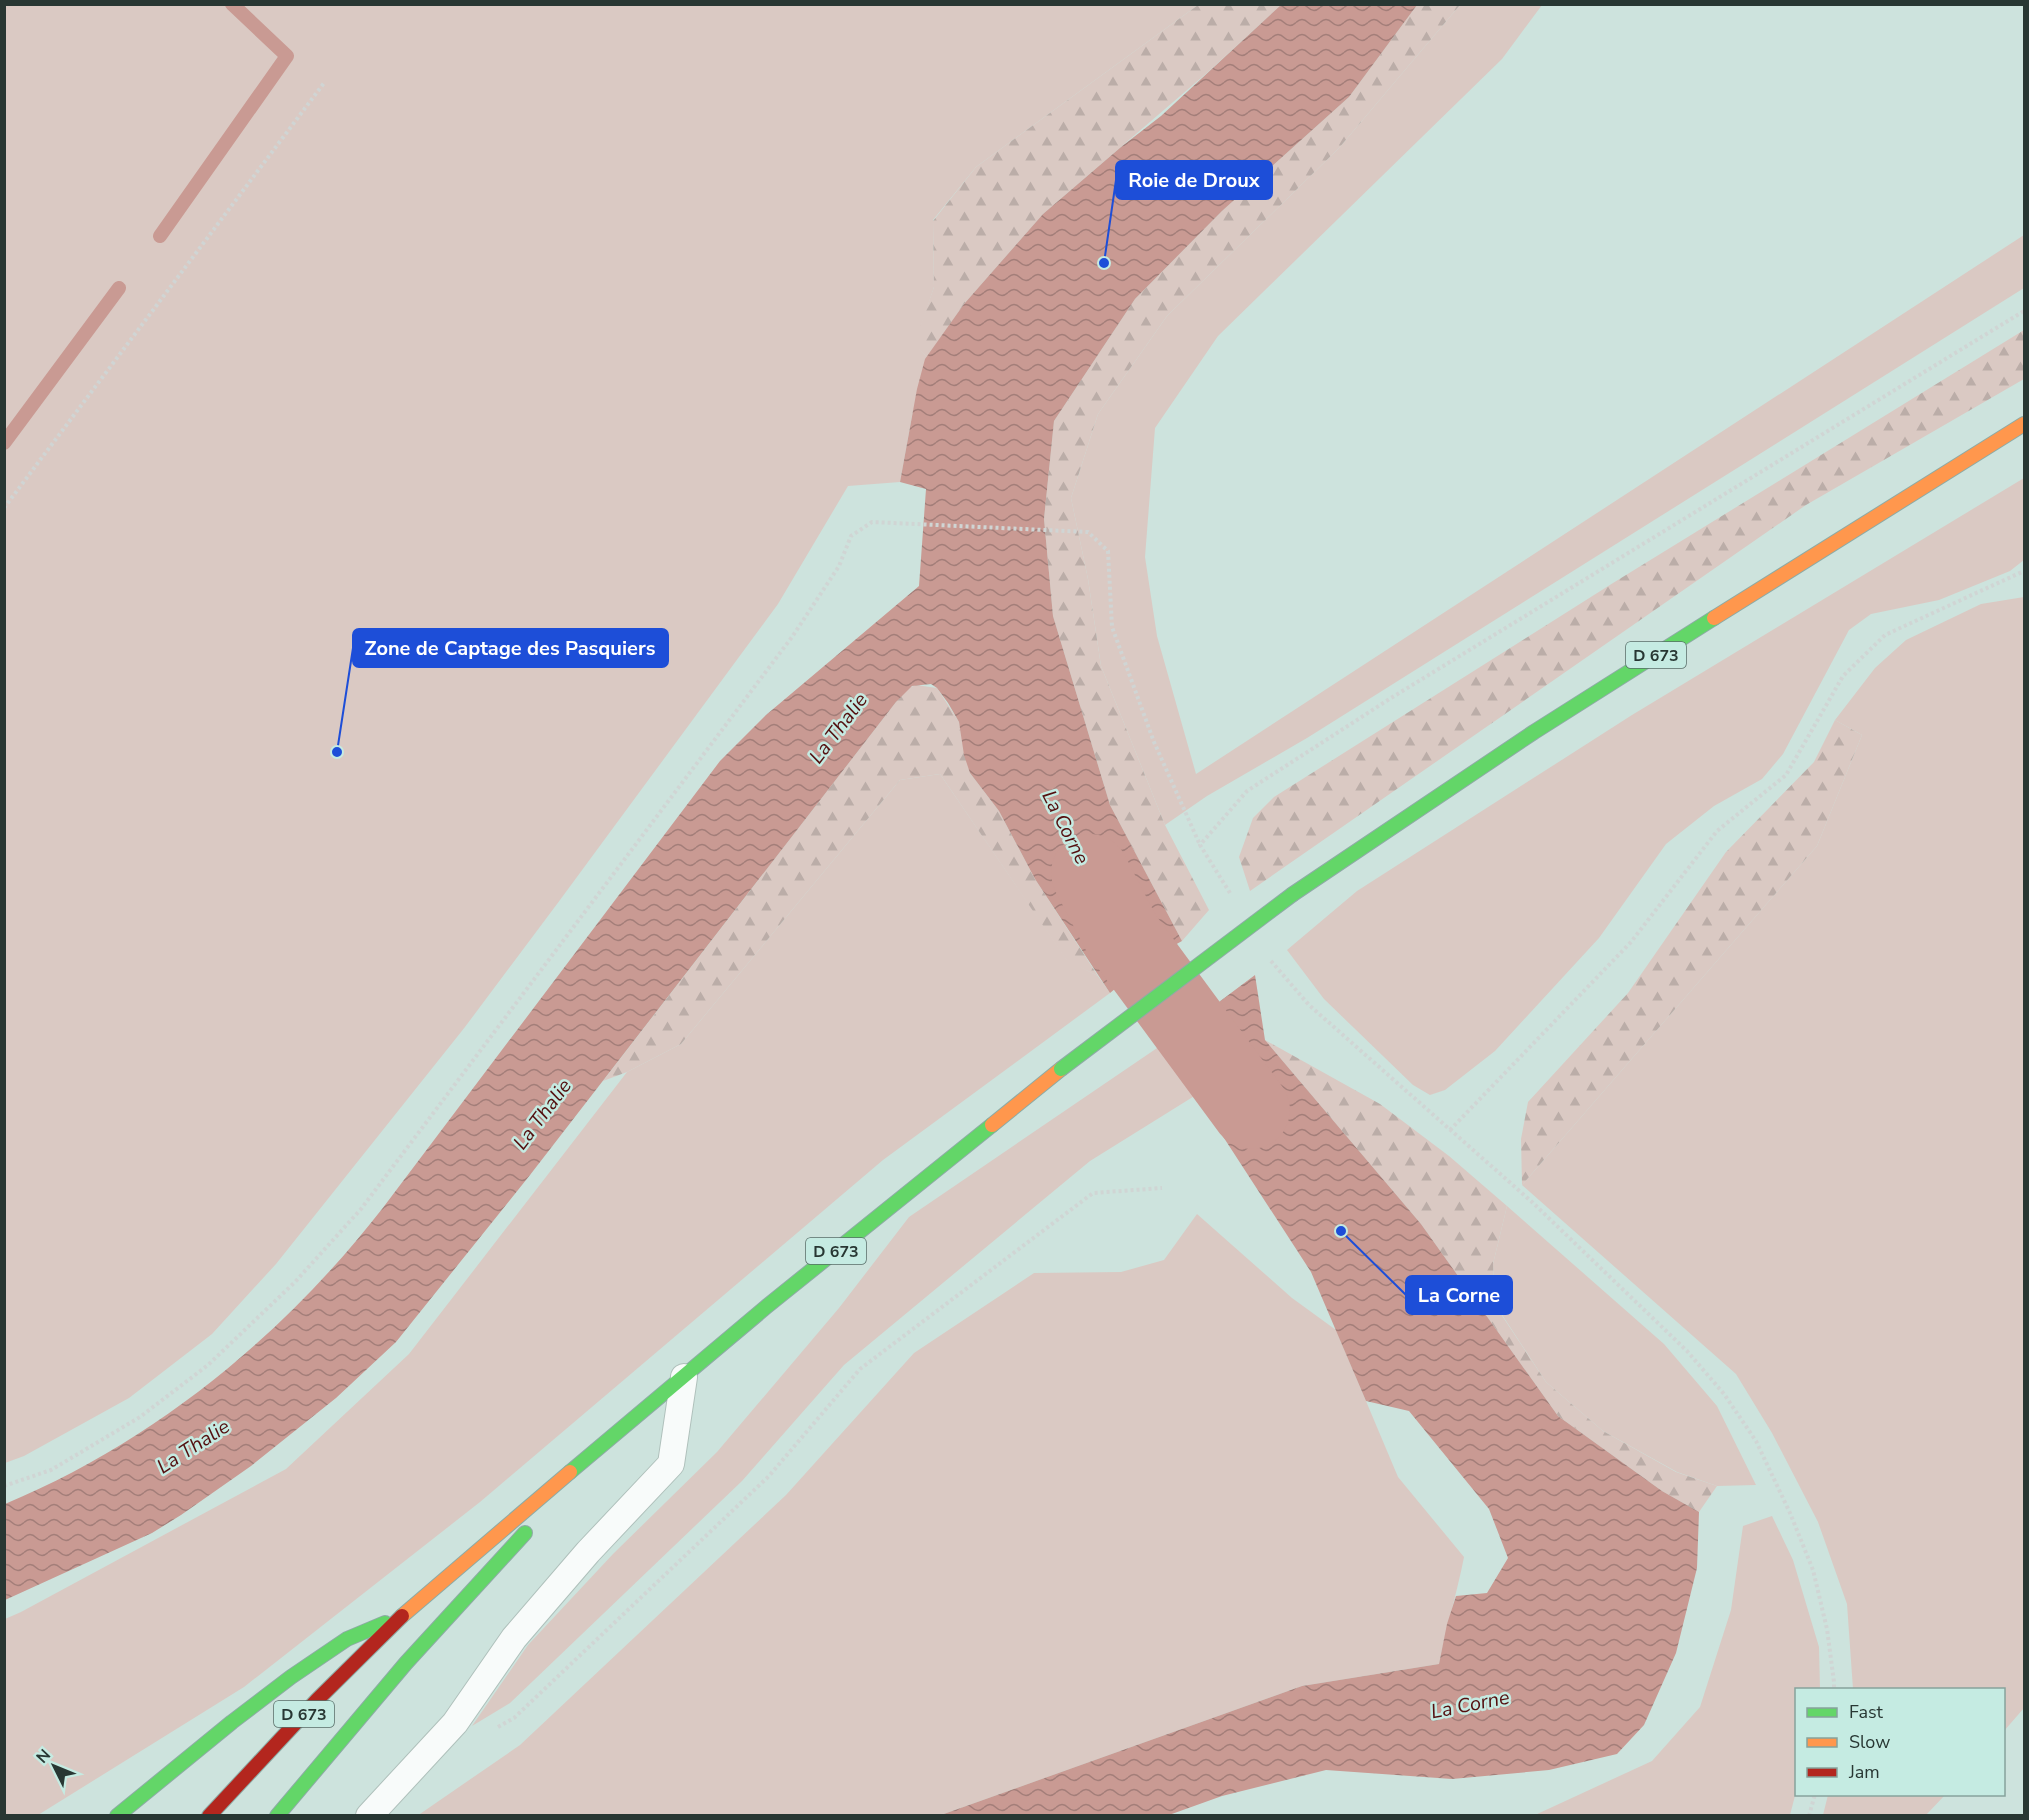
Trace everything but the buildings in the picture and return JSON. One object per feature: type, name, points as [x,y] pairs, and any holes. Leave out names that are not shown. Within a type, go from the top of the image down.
[{"type":"main road","name":"D 673","points":[[209,1815],[317,1700],[403,1616],[483,1545],[766,1307],[1061,1069],[1293,894],[1534,732],[1988,445],[2025,424]]},
{"type":"main road","points":[[277,1815],[406,1663],[613,1437]]},
{"type":"main road","points":[[117,1815],[231,1722],[291,1677],[347,1639],[403,1616]]},
{"type":"lane","points":[[369,1815],[455,1723],[514,1638],[588,1552],[670,1464],[684,1377]]},
{"type":"path","points":[[4,508],[324,83]]},
{"type":"path","points":[[1200,845],[1247,791],[1372,710],[2025,311]]},
{"type":"path","points":[[4,1486],[51,1470],[140,1417],[208,1365],[296,1282],[361,1209],[792,637],[840,566],[851,536],[872,522],[1088,532],[1108,551],[1112,627],[1154,742],[1200,845],[1236,903]]},
{"type":"path","points":[[1450,1130],[1630,942],[1717,831],[1786,775],[1843,676],[1885,635],[2025,572]]},
{"type":"path","points":[[1271,960],[1309,1005],[1532,1202],[1670,1334],[1724,1394],[1756,1441],[1790,1513],[1813,1570],[1827,1629],[1833,1688]]},
{"type":"path","points":[[494,1729],[514,1718],[769,1476],[860,1369],[1093,1193],[1162,1188]]},
{"type":"path","points":[[1809,1815],[1814,1796]]},
{"type":"green space","points":[[5,5],[1198,5],[976,167],[933,220],[934,287],[915,344],[927,357],[912,416],[900,482],[848,486],[778,604],[465,1027],[276,1264],[212,1334],[129,1398],[24,1456],[5,1463]]},
{"type":"green space","points":[[1198,5],[1281,5],[1208,72],[1043,214],[964,304],[927,357],[914,344],[934,287],[933,221],[976,167]]},
{"type":"green space","points":[[1417,5],[1460,5],[1339,148],[1167,316],[1098,414],[1071,498],[1088,579],[1101,666],[1165,825],[1209,910],[1182,941],[1110,805],[1053,616],[1044,519],[1054,421],[1135,299],[1222,211],[1349,97]]},
{"type":"green space","points":[[1460,5],[1542,5],[1502,59],[1218,336],[1155,428],[1145,557],[1157,636],[1196,774],[2024,235],[2024,288],[1307,738],[1207,796],[1165,825],[1101,666],[1088,579],[1071,498],[1098,414],[1167,316],[1339,148]]},
{"type":"green space","points":[[2024,330],[2024,379],[1806,505],[1250,891],[1239,857],[1253,818],[1274,797],[1613,583]]},
{"type":"green space","points":[[2024,478],[2024,560],[2010,571],[1939,600],[1871,614],[1849,630],[1783,754],[1762,779],[1714,806],[1666,844],[1599,938],[1495,1051],[1445,1090],[1430,1095],[1413,1085],[1324,999],[1287,950],[1357,891],[1632,715]]},
{"type":"green space","points":[[2024,597],[2024,1708],[2005,1730],[2005,1688],[1853,1688],[1847,1604],[1818,1522],[1772,1433],[1736,1374],[1522,1185],[1817,846],[1862,735],[1835,720],[1875,668],[1906,640],[1981,604]]},
{"type":"green space","points":[[916,685],[937,688],[959,722],[970,773],[999,811],[1035,879],[1098,976],[1067,961],[940,774],[900,780],[681,1044],[627,1072],[603,1081],[896,702],[908,688]]},
{"type":"green space","points":[[1835,720],[1862,735],[1817,846],[1522,1185],[1521,1139],[1528,1102],[1628,993],[1726,852],[1814,762]]},
{"type":"green space","points":[[940,774],[1067,960],[1098,976],[1110,993],[883,1160],[480,1502],[244,1687],[38,1815],[5,1816],[5,1619],[286,1469],[409,1354],[627,1072],[681,1044],[900,780]]},
{"type":"green space","points":[[1265,1040],[1380,1104],[1449,1156],[1507,1206],[1493,1264],[1495,1305],[1546,1382],[1603,1431],[1676,1472],[1717,1486],[1699,1512],[1662,1491],[1558,1416],[1421,1224]]},
{"type":"green space","points":[[1163,1044],[1196,1095],[1090,1161],[844,1365],[742,1481],[510,1703],[472,1726],[528,1645],[613,1554],[717,1452],[839,1308],[909,1217]]},
{"type":"green space","points":[[1507,1206],[1664,1344],[1717,1406],[1756,1485],[1717,1486],[1677,1472],[1603,1431],[1546,1382],[1495,1304],[1493,1264]]},
{"type":"green space","points":[[1197,1214],[1292,1298],[1336,1330],[1398,1477],[1464,1557],[1439,1664],[1302,1686],[941,1815],[417,1816],[520,1745],[786,1495],[914,1353],[1034,1273],[1121,1272],[1164,1260]]},
{"type":"green space","points":[[1772,1516],[1793,1560],[1819,1647],[1820,1688],[1795,1688],[1795,1796],[1790,1815],[1535,1815],[1652,1761],[1700,1707],[1731,1610],[1743,1526]]},
{"type":"green space","points":[[1828,1796],[1944,1796],[1926,1815],[1823,1815]]},
{"type":"water","name":"La Thalie","points":[[1282,4],[1417,5],[1349,97],[1222,211],[1135,299],[1054,421],[1044,519],[1053,616],[1110,805],[1182,941],[1155,956],[1110,993],[1035,879],[999,811],[970,773],[964,755],[959,722],[948,703],[937,688],[931,684],[912,686],[896,702],[530,1175],[396,1342],[336,1398],[251,1466],[181,1515],[152,1533],[5,1600],[5,1504],[60,1479],[113,1450],[164,1417],[258,1342],[302,1300],[382,1209],[720,761],[766,715],[919,586],[926,489],[900,482],[917,389],[925,359],[964,304],[1043,214],[1161,116]]},
{"type":"water","points":[[1255,975],[1265,1040],[1421,1224],[1558,1416],[1662,1491],[1699,1512],[1697,1568],[1676,1653],[1644,1725],[1617,1754],[1549,1770],[1452,1779],[1326,1770],[1222,1796],[1169,1815],[941,1815],[1302,1686],[1439,1664],[1447,1624],[1456,1596],[1487,1593],[1508,1558],[1489,1509],[1409,1411],[1366,1401],[1311,1272],[1163,1044]]},
{"type":"waterway","points":[[160,236],[287,56],[232,4]]},
{"type":"waterway","points":[[4,443],[119,288]]},
{"type":"waterway","name":"La Corne","points":[[1090,873],[1122,935],[1251,1110]]},
{"type":"traffic: fast","points":[[1293,894],[1534,732],[1714,618]]},
{"type":"traffic: fast","points":[[1061,1069],[1293,894]]},
{"type":"traffic: fast","points":[[570,1472],[766,1307],[992,1125]]},
{"type":"traffic: fast","points":[[277,1816],[406,1663],[525,1533]]},
{"type":"traffic: fast","points":[[117,1816],[291,1677],[347,1639],[385,1623]]},
{"type":"traffic: slow","points":[[1714,618],[2024,424]]},
{"type":"traffic: slow","points":[[992,1125],[1061,1069]]},
{"type":"traffic: slow","points":[[402,1616],[570,1472]]},
{"type":"traffic: jam","points":[[209,1816],[317,1700],[402,1616]]},
{"type":"place","name":"Roie de Droux","points":[[1104,263]]},
{"type":"place","name":"Zone de Captage des Pasquiers","points":[[337,752]]},
{"type":"place","name":"La Corne","points":[[1341,1231]]}]
